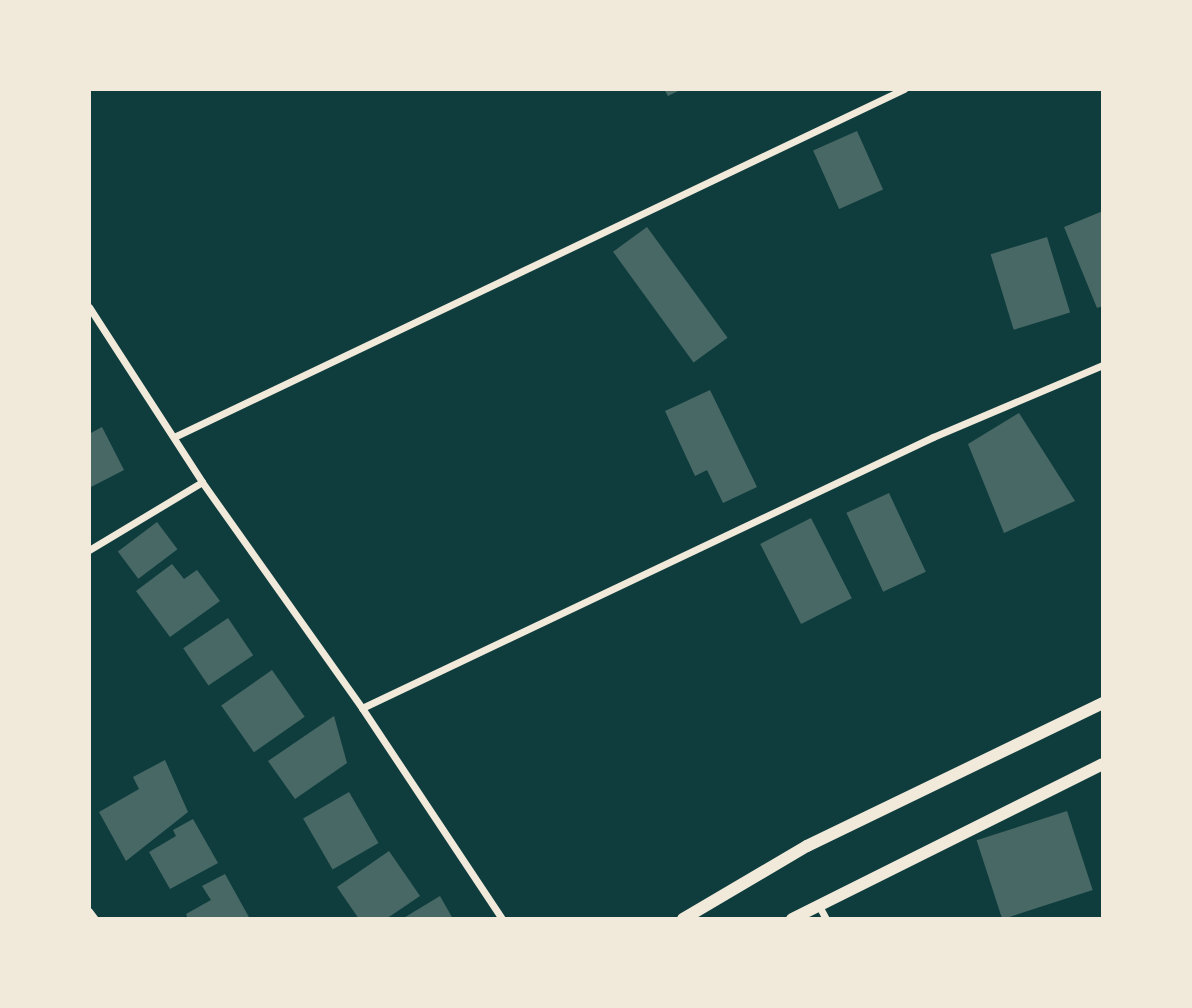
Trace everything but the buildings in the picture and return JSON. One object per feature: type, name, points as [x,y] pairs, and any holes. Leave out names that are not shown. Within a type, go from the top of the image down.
[{"type":"street","points":[[174,437],[904,89]]},
{"type":"street","points":[[89,307],[202,482],[362,708],[502,919]]},
{"type":"street","points":[[362,708],[933,437],[1103,365]]},
{"type":"street","points":[[89,550],[202,482]]},
{"type":"street","points":[[683,919],[807,846],[1103,703]]},
{"type":"street","points":[[792,919],[817,904],[1103,764]]},
{"type":"street","points":[[817,904],[826,919]]},
{"type":"street","points":[[89,911],[95,919]]}]
